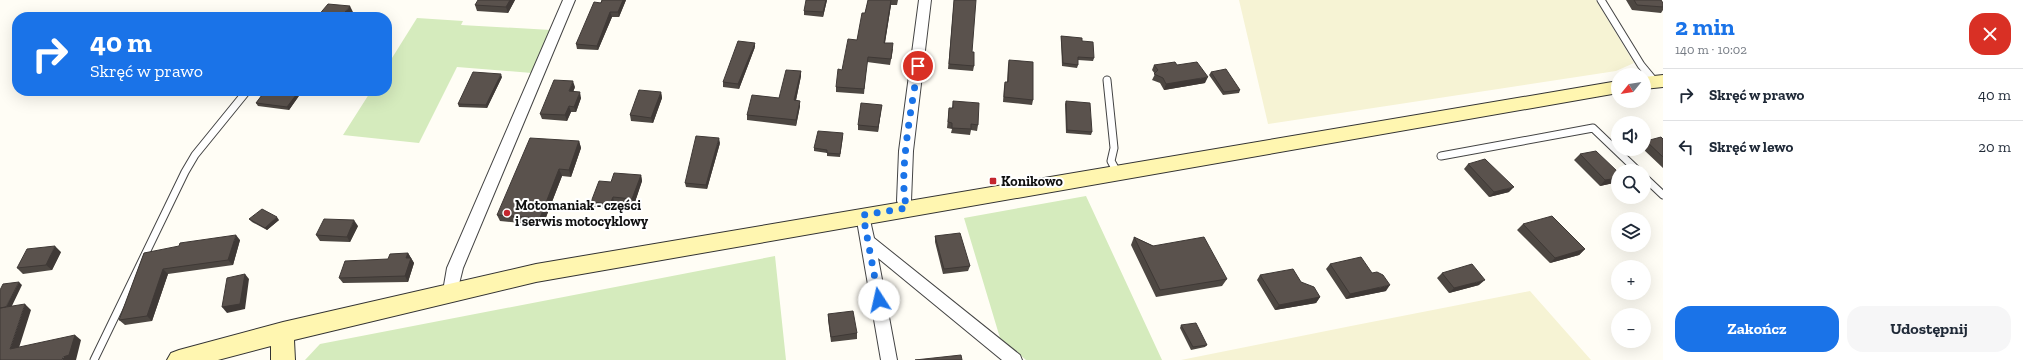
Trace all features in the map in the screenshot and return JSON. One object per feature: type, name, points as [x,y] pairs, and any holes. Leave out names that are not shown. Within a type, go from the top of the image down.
[{"type":"main road","points":[[180,360],[283,332],[451,291],[573,266],[863,215],[1611,88]]},
{"type":"main road","points":[[283,332],[283,360]]},
{"type":"street","points":[[451,291],[455,268],[569,0]]},
{"type":"street","points":[[907,208],[904,201],[906,151],[925,0]]},
{"type":"street","points":[[863,215],[889,360]]},
{"type":"street","points":[[868,241],[1014,360]]},
{"type":"lane","points":[[1601,0],[1641,65],[1654,82]]},
{"type":"lane","points":[[1107,80],[1114,148],[1112,161],[1117,172]]},
{"type":"lane","points":[[94,360],[185,172],[195,155],[243,96]]},
{"type":"lane","points":[[1441,156],[1593,128],[1631,164]]},
{"type":"lane","points":[[1651,184],[1663,195]]},
{"type":"shaded area","points":[[1239,0],[1596,0],[1634,63],[1623,68],[1611,68],[1611,72],[1268,124]]},
{"type":"shaded area","points":[[1530,291],[1591,360],[1181,360],[1351,326]]},
{"type":"green space","points":[[417,18],[463,21],[461,25],[551,30],[532,73],[457,67],[419,143],[343,135],[368,96],[392,96],[392,58]]},
{"type":"green space","points":[[1086,196],[1162,360],[1026,360],[1000,338],[964,218]]},
{"type":"green space","points":[[775,256],[786,360],[305,360],[320,344]]},
{"type":"building","points":[[478,0],[510,0],[506,7],[475,5]]},
{"type":"building","points":[[602,0],[623,0],[618,12],[610,12],[597,46],[576,44],[594,2],[601,3]]},
{"type":"building","points":[[806,0],[826,0],[823,12],[804,11]]},
{"type":"building","points":[[868,0],[891,0],[884,43],[893,43],[891,59],[868,57],[864,89],[836,87],[838,69],[842,70],[848,39],[857,40],[862,13],[865,13]]},
{"type":"building","points":[[954,0],[976,0],[972,52],[974,52],[974,66],[949,64]]},
{"type":"building","points":[[1634,0],[1661,0],[1663,7],[1637,5]]},
{"type":"building","points":[[328,4],[350,6],[345,12],[321,12]]},
{"type":"building","points":[[1061,36],[1082,38],[1082,41],[1093,42],[1094,58],[1078,57],[1078,65],[1063,63]]},
{"type":"building","points":[[738,41],[755,43],[738,84],[723,82]]},
{"type":"building","points":[[1009,60],[1033,62],[1033,100],[1004,97],[1005,82],[1008,82]]},
{"type":"building","points":[[1175,62],[1177,65],[1197,62],[1208,77],[1166,84],[1163,78],[1154,74],[1158,70],[1154,65]]},
{"type":"building","points":[[1226,69],[1240,90],[1224,92],[1211,72]]},
{"type":"building","points":[[786,70],[801,71],[794,100],[800,101],[796,120],[747,115],[752,95],[779,98]]},
{"type":"building","points":[[473,72],[501,74],[486,105],[458,104]]},
{"type":"building","points":[[554,80],[573,81],[569,91],[580,92],[574,107],[569,106],[565,115],[540,114]]},
{"type":"building","points":[[639,90],[661,92],[651,118],[630,115]]},
{"type":"building","points":[[261,96],[295,96],[287,107],[256,103]]},
{"type":"building","points":[[953,101],[979,103],[978,125],[971,124],[971,129],[952,128],[952,123],[948,122],[949,108],[953,108]]},
{"type":"building","points":[[1066,101],[1090,103],[1092,132],[1067,130]]},
{"type":"building","points":[[861,103],[882,105],[878,127],[858,125]]},
{"type":"building","points":[[818,131],[843,133],[840,154],[827,153],[827,150],[814,148]]},
{"type":"building","points":[[696,136],[719,138],[706,185],[685,183]]},
{"type":"building","points":[[1661,137],[1663,139],[1663,157],[1651,146],[1651,140]]},
{"type":"building","points":[[530,138],[579,141],[569,170],[559,169],[540,218],[497,215]]},
{"type":"building","points":[[1596,151],[1611,165],[1611,179],[1605,180],[1580,154]]},
{"type":"building","points":[[1485,159],[1514,187],[1494,192],[1468,164]]},
{"type":"building","points":[[614,173],[641,175],[632,199],[613,197],[610,204],[591,202],[599,181],[611,182]]},
{"type":"building","points":[[262,209],[277,217],[265,228],[249,219]]},
{"type":"building","points":[[1552,216],[1585,249],[1555,258],[1523,224]]},
{"type":"building","points":[[324,219],[354,220],[347,237],[316,235]]},
{"type":"building","points":[[960,233],[970,266],[944,269],[935,236]]},
{"type":"building","points":[[236,235],[228,260],[163,269],[147,316],[119,320],[144,253],[179,246],[180,243]]},
{"type":"building","points":[[1134,237],[1153,246],[1204,237],[1227,279],[1160,290]]},
{"type":"building","points":[[55,246],[46,265],[17,268],[27,249]]},
{"type":"building","points":[[408,253],[406,258],[411,258],[405,276],[339,278],[345,261],[388,259],[390,254]]},
{"type":"building","points":[[1361,257],[1372,273],[1377,272],[1383,275],[1390,285],[1350,294],[1330,264]]},
{"type":"building","points":[[1472,264],[1485,280],[1454,288],[1442,273]]},
{"type":"building","points":[[1293,269],[1301,282],[1314,287],[1320,297],[1279,305],[1260,275]]},
{"type":"building","points":[[245,274],[240,304],[222,307],[227,278]]},
{"type":"building","points":[[19,282],[6,307],[0,308],[0,290],[3,284]]},
{"type":"building","points":[[25,304],[10,349],[75,335],[69,355],[63,357],[62,360],[0,360],[0,308]]},
{"type":"building","points":[[853,311],[857,333],[831,337],[828,314]]},
{"type":"building","points":[[1196,323],[1207,345],[1193,347],[1181,325]]},
{"type":"building","points":[[961,355],[962,360],[915,360]]},
{"type":"place","name":"Konikowo","points":[[993,181]]},
{"type":"place","name":"Motomaniak - części i serwis motocyklowy","points":[[507,213]]},
{"type":"route","points":[[879,300],[863,215],[907,208],[904,201],[904,174],[918,66]]}]
